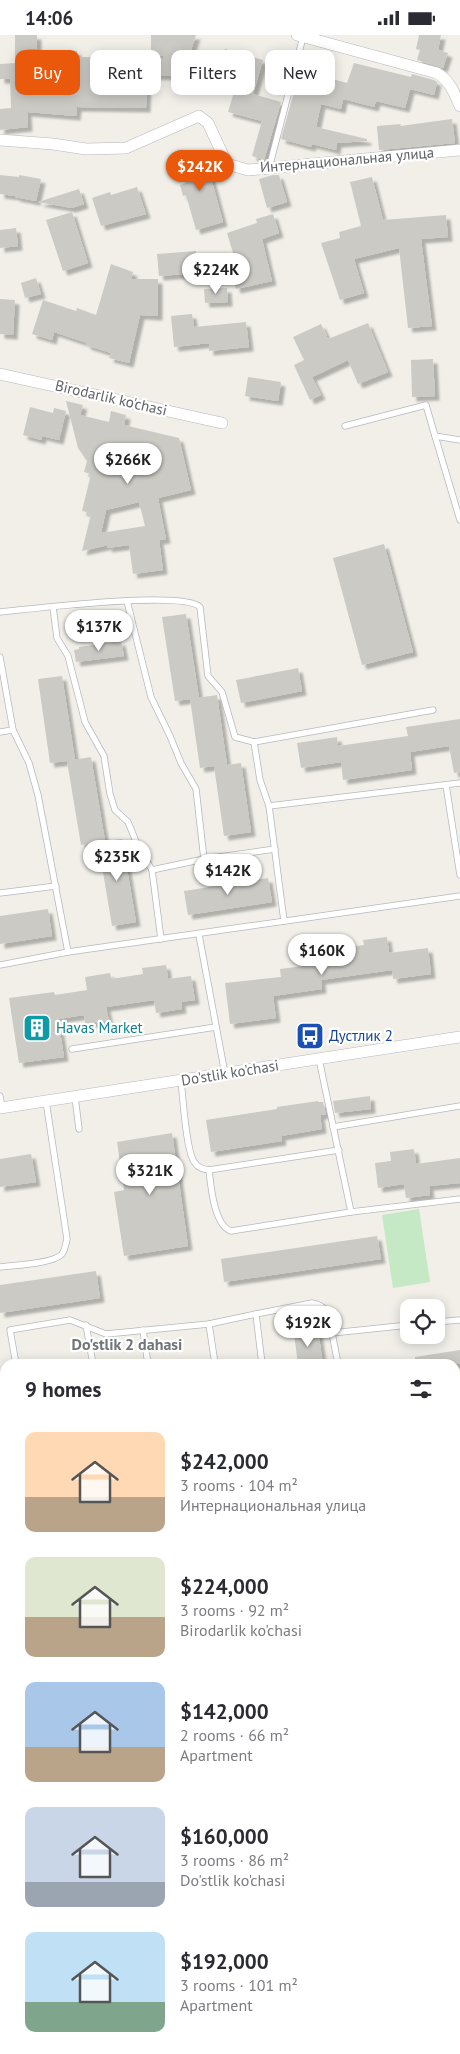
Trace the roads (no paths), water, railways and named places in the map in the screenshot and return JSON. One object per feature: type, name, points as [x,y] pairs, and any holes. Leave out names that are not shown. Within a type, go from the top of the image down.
[{"type":"street","points":[[300,36],[423,69],[446,78],[455,92],[460,106]]},
{"type":"street","name":"Интернациональная улица","points":[[0,140],[53,144],[86,149],[126,148],[199,116],[208,123],[227,164],[248,170],[460,150]]},
{"type":"street","name":"Birodarlik ko'chasi","points":[[0,374],[222,423]]},
{"type":"street","name":"Do'stlik ko'chasi","points":[[1,1104],[75,1097],[460,1037]]},
{"type":"lane","points":[[269,168],[300,36]]},
{"type":"lane","points":[[345,426],[426,405],[460,520]]},
{"type":"lane","points":[[435,436],[460,439]]},
{"type":"lane","points":[[0,612],[126,601],[181,600],[195,603],[200,607],[208,676],[222,692],[235,737],[254,742],[433,710]]},
{"type":"lane","points":[[126,601],[151,697],[181,763],[196,789],[204,859]]},
{"type":"lane","points":[[53,607],[56,638],[68,655],[85,722],[104,756],[110,794],[115,810],[128,822],[137,844],[152,870],[161,939]]},
{"type":"lane","points":[[0,660],[13,730],[29,763],[38,795],[68,952]]},
{"type":"lane","points":[[0,732],[13,730]]},
{"type":"lane","points":[[254,742],[260,780],[269,806],[284,921]]},
{"type":"lane","points":[[269,806],[460,783]]},
{"type":"lane","points":[[446,785],[460,875]]},
{"type":"lane","points":[[152,870],[204,859],[275,849]]},
{"type":"lane","points":[[0,893],[56,886]]},
{"type":"lane","points":[[0,965],[68,952],[199,935],[460,896]]},
{"type":"lane","points":[[199,935],[225,1074]]},
{"type":"lane","points":[[72,1049],[216,1027]]},
{"type":"lane","points":[[319,1059],[351,1212]]},
{"type":"lane","points":[[181,1081],[189,1148],[192,1160],[196,1165],[209,1170],[339,1150]]},
{"type":"lane","points":[[75,1097],[79,1129]]},
{"type":"lane","points":[[0,1267],[55,1258],[62,1254],[65,1247],[67,1239],[46,1101]]},
{"type":"lane","points":[[333,1127],[460,1106]]},
{"type":"lane","points":[[209,1170],[217,1214],[221,1224],[231,1231],[351,1212],[460,1199]]},
{"type":"lane","points":[[15,1359],[10,1330],[70,1319],[86,1325],[101,1334],[208,1324],[312,1303],[321,1305],[326,1309],[337,1359]]},
{"type":"lane","points":[[256,1314],[261,1359]]},
{"type":"lane","points":[[445,1321],[460,1319]]},
{"type":"lane","points":[[208,1324],[215,1359]]},
{"type":"lane","points":[[86,1325],[92,1359]]},
{"type":"lane","points":[[332,1333],[400,1326]]},
{"type":"lane","points":[[143,1330],[147,1359]]},
{"type":"place","name":"Havas Market","points":[[37,1028]]},
{"type":"place","name":"Дустлик 2","points":[[310,1036]]},
{"type":"district","name":"Do'stlik 2 dahasi","points":[[127,1344]]}]
